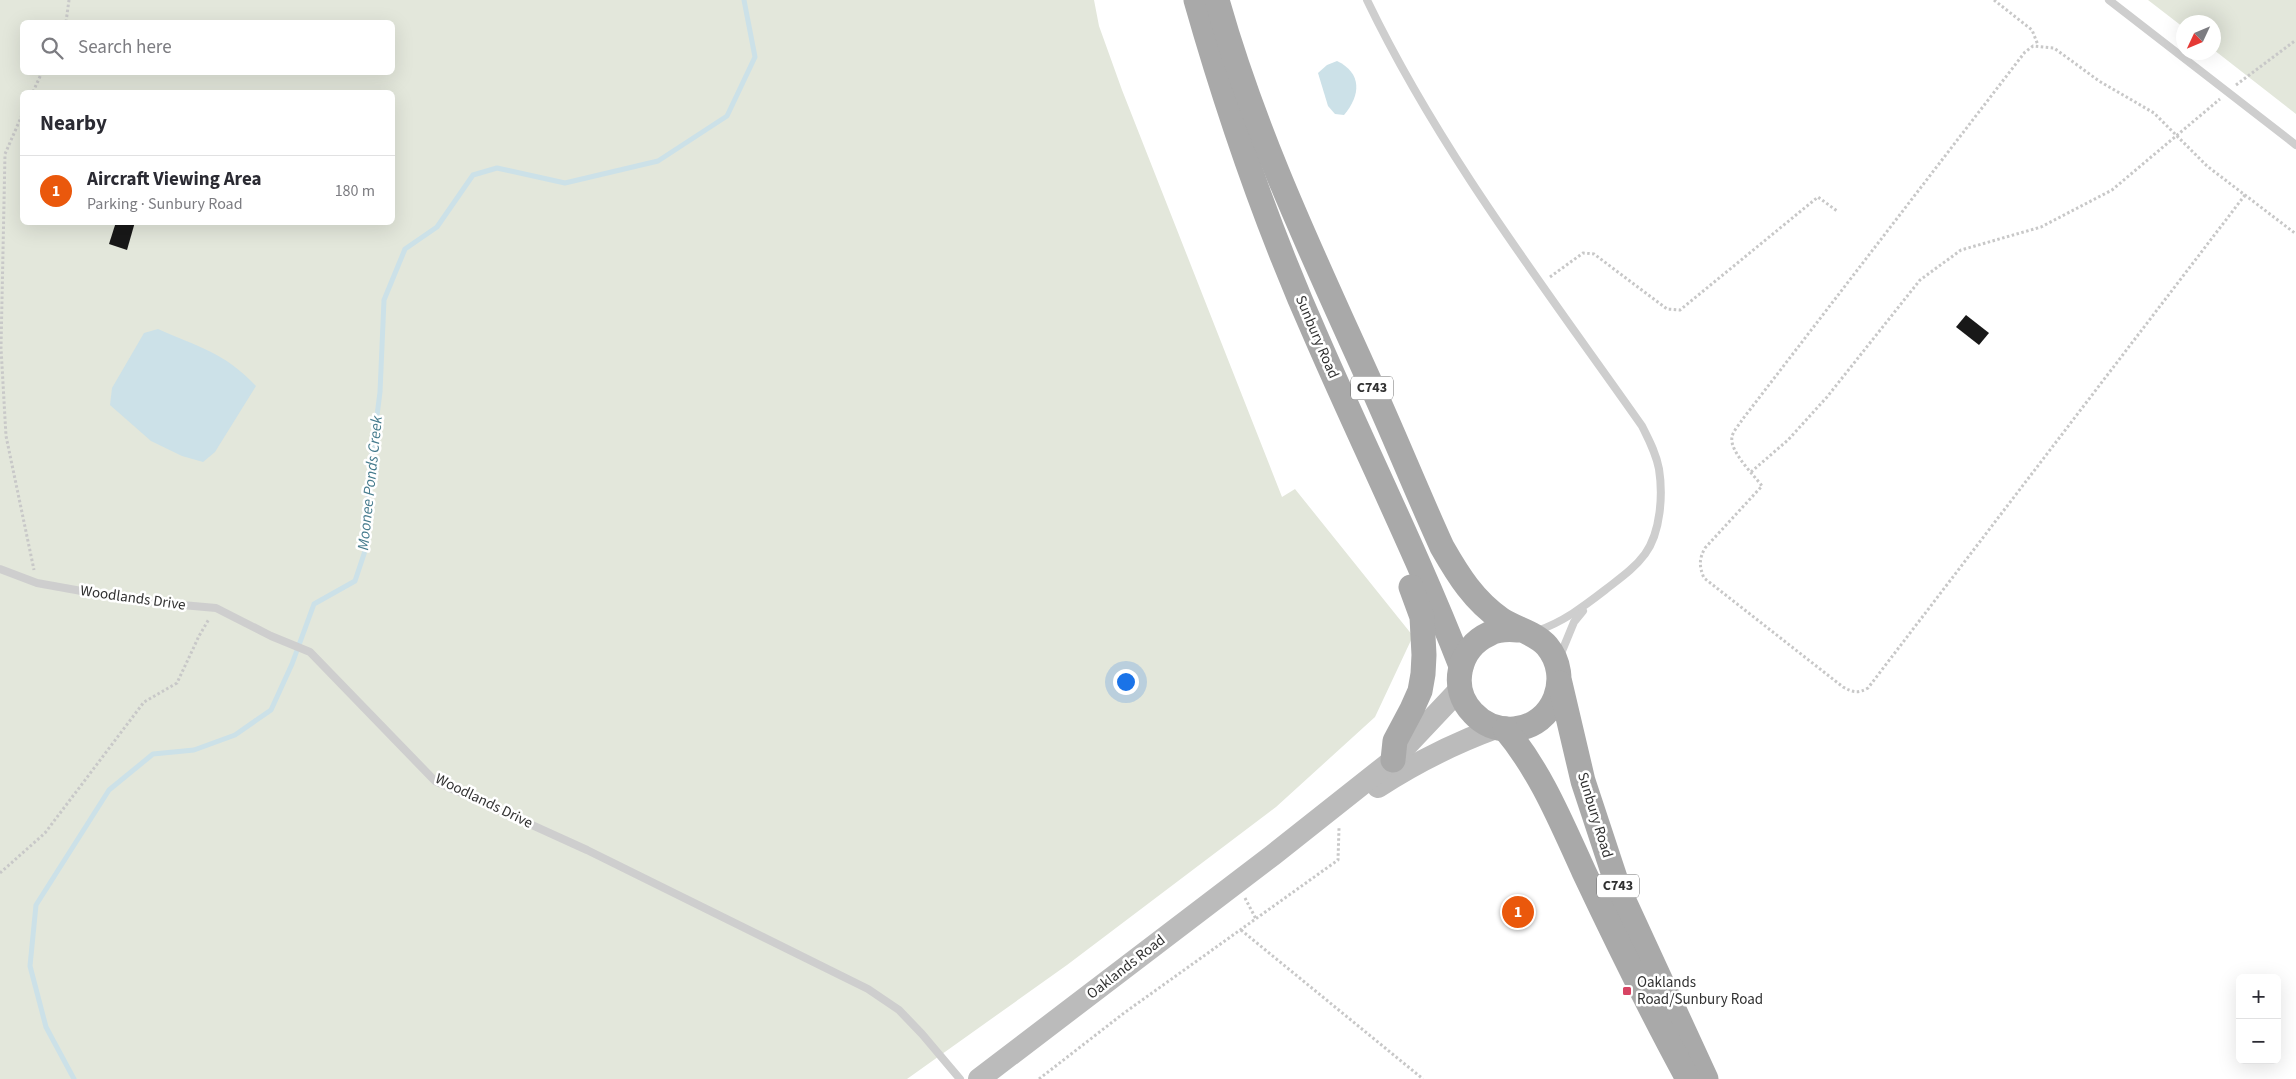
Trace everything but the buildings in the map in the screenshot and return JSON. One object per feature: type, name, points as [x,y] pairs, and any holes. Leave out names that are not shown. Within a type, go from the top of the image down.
[{"type":"main road","name":"Sunbury Road","points":[[1196,0],[1246,159],[1317,339],[1418,565],[1460,677]]},
{"type":"main road","name":"Sunbury Road","points":[[1218,0],[1226,32],[1258,123],[1299,225],[1442,547],[1469,590],[1490,611],[1524,632]]},
{"type":"main road","points":[[1317,339],[1360,463],[1422,617],[1424,655],[1420,691],[1395,741],[1397,766]]},
{"type":"main road","points":[[1460,677],[1467,652],[1477,641],[1496,631],[1524,632]]},
{"type":"main road","name":"C743","points":[[1524,632],[1547,646],[1559,673]]},
{"type":"main road","name":"Sunbury Road","points":[[1559,673],[1583,781],[1619,890],[1706,1079]]},
{"type":"main road","points":[[1500,729],[1521,728],[1536,722],[1548,712],[1556,698],[1559,673]]},
{"type":"main road","name":"C743","points":[[1460,677],[1464,702],[1472,713],[1483,722],[1500,729]]},
{"type":"main road","name":"Oaklands Road","points":[[1273,855],[1338,812],[1397,766],[1460,677]]},
{"type":"main road","name":"Sunbury Road","points":[[1500,729],[1518,745],[1550,797],[1660,1029],[1688,1079]]},
{"type":"main road","name":"Oaklands Road","points":[[979,1079],[1273,855],[1397,766],[1500,729]]},
{"type":"lane","points":[[1367,0],[1435,126],[1541,283],[1642,426],[1652,446],[1659,469],[1660,499],[1656,528],[1646,553],[1634,567],[1587,605],[1557,624],[1524,632]]},
{"type":"lane","points":[[2109,0],[2296,145]]},
{"type":"lane","name":"Woodlands Drive","points":[[0,568],[37,583],[137,601],[216,608],[271,636],[310,652],[436,780],[587,850],[868,989],[899,1010],[960,1079]]},
{"type":"lane","points":[[1559,673],[1563,644],[1574,622],[1587,605]]},
{"type":"path","points":[[66,20],[69,0]]},
{"type":"path","points":[[1994,0],[2032,30],[2038,45]]},
{"type":"path","points":[[1751,472],[1788,440],[1827,397],[1920,280],[1961,250],[2041,227],[2112,190],[2228,92],[2296,40]]},
{"type":"path","points":[[2245,195],[1868,688],[1861,692],[1852,692],[1843,687],[1704,578],[1700,568],[1700,558],[1705,548],[1762,486],[1735,451],[1732,435],[2025,52],[2033,46],[2054,48],[2099,81],[2154,112],[2207,166],[2245,195],[2296,234]]},
{"type":"path","points":[[34,90],[41,75]]},
{"type":"path","points":[[20,120],[5,154],[1,348],[6,436],[37,583]]},
{"type":"path","points":[[1541,283],[1583,253],[1594,254],[1668,309],[1680,310],[1818,198],[1837,211]]},
{"type":"path","points":[[0,873],[45,833],[144,702],[177,683],[199,636],[216,608]]},
{"type":"path","points":[[1039,1079],[1124,1013],[1338,860],[1338,812]]},
{"type":"path","points":[[1240,930],[1423,1079]]},
{"type":"shaded area","points":[[0,0],[1094,0],[1099,26],[1122,90],[1282,497],[1295,489],[1413,636],[1375,717],[1276,807],[1067,965],[907,1079],[0,1079]]},
{"type":"shaded area","points":[[2148,0],[2296,0],[2296,114],[2221,55],[2221,15],[2176,15],[2176,22]]},
{"type":"water","points":[[1337,61],[1351,72],[1355,78],[1356,85],[1354,100],[1344,115],[1335,114],[1328,106],[1318,73],[1327,65]]},
{"type":"water","points":[[158,329],[221,358],[233,365],[256,386],[215,452],[203,462],[182,456],[151,441],[110,405],[112,388],[144,333]]},
{"type":"waterway","name":"Moonee Ponds Creek","points":[[74,1079],[46,1027],[30,966],[36,905],[109,790],[153,754],[194,750],[235,735],[271,710],[292,664],[314,604],[355,581],[366,548],[369,478],[380,392],[384,300],[405,249],[437,227],[473,175],[497,168],[565,183],[658,161],[727,116],[755,57],[744,0]]},
{"type":"place","name":"Aircraft Viewing Area","points":[[1518,912]]},
{"type":"place","name":"Oaklands Road/Sunbury Road","points":[[1627,991]]}]
